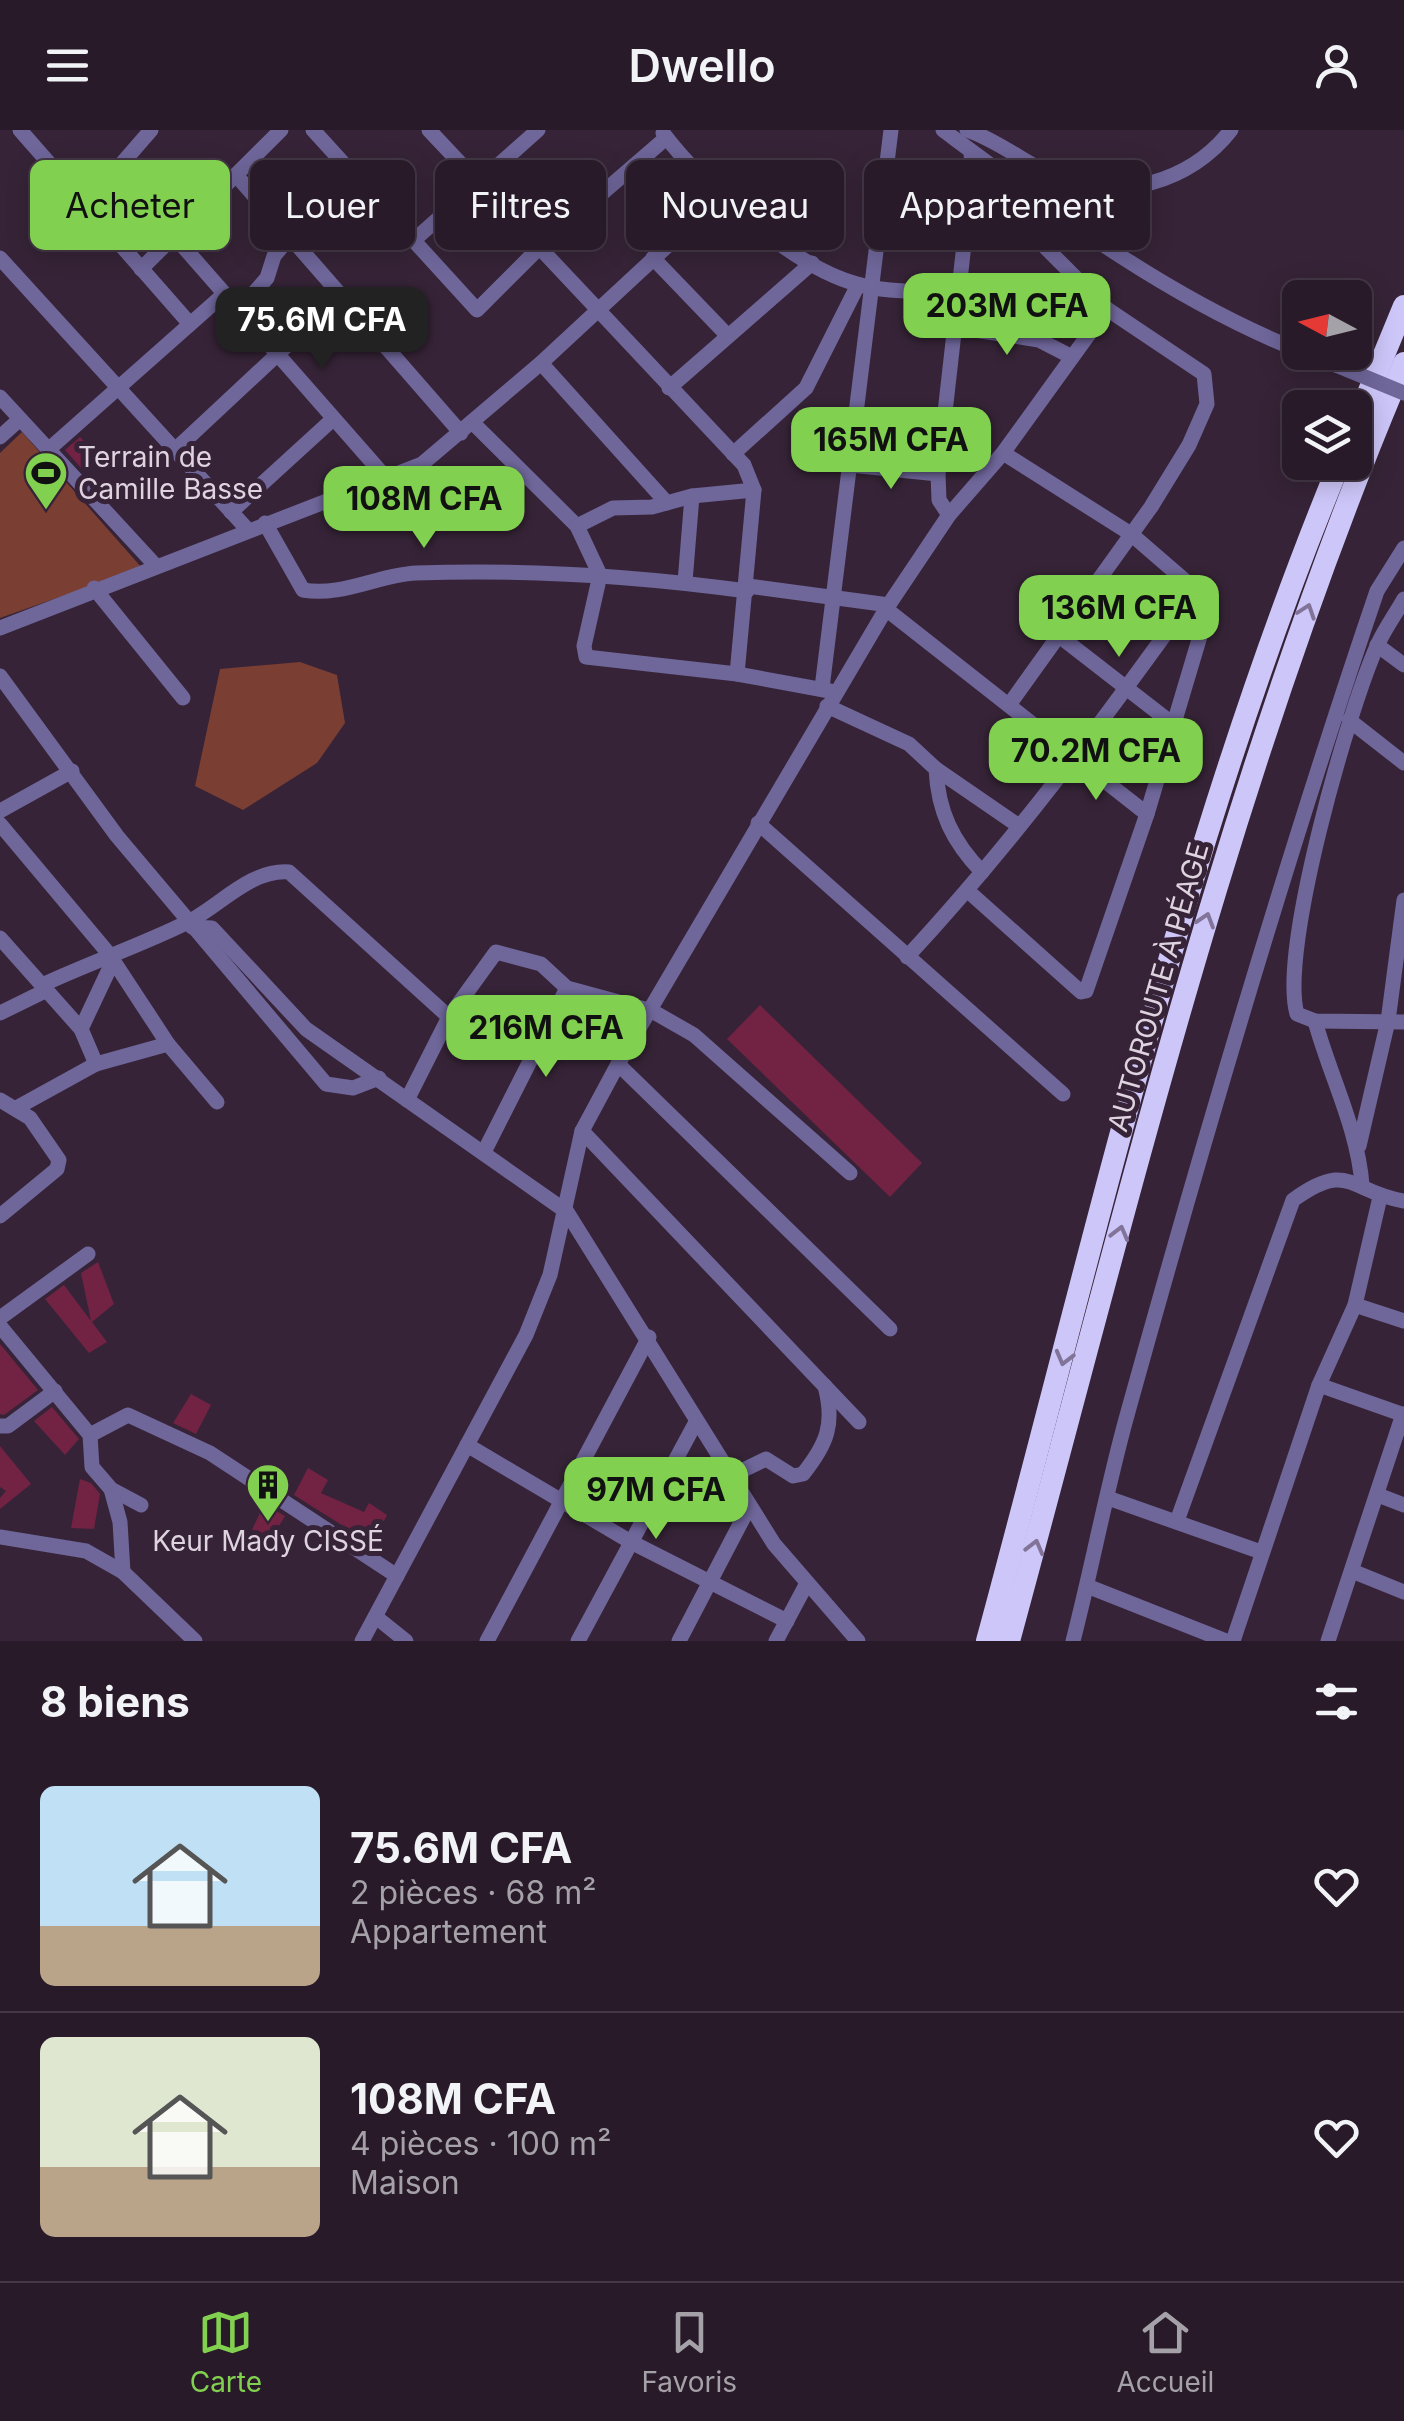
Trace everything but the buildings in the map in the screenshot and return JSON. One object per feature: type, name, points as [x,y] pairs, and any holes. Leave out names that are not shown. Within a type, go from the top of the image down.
[{"type":"highway","points":[[1369,390],[1404,306]]},
{"type":"highway","name":"AUTOROUTE À PÉAGE","points":[[1009,1641],[1199,942],[1322,569],[1404,363]]},
{"type":"highway","points":[[987,1641],[1173,954],[1256,691],[1333,480]]},
{"type":"street","points":[[125,160],[151,130]]},
{"type":"street","points":[[230,181],[281,130]]},
{"type":"street","points":[[313,130],[340,160]]},
{"type":"street","points":[[429,130],[457,160]]},
{"type":"street","points":[[506,160],[538,130]]},
{"type":"street","points":[[828,695],[865,285],[891,130]]},
{"type":"street","points":[[942,130],[1160,282],[1282,344]]},
{"type":"street","points":[[973,131],[1054,176],[1103,190],[1187,169],[1205,158],[1230,130]]},
{"type":"street","points":[[23,131],[47,160]]},
{"type":"street","points":[[606,186],[663,134],[686,160]]},
{"type":"street","points":[[970,151],[971,160]]},
{"type":"street","points":[[236,175],[250,191]]},
{"type":"street","points":[[415,240],[435,223]]},
{"type":"street","points":[[415,244],[477,310],[537,250]]},
{"type":"street","points":[[124,250],[190,324]]},
{"type":"street","points":[[141,269],[160,250]]},
{"type":"street","points":[[186,250],[387,479]]},
{"type":"street","points":[[238,311],[268,278],[279,250]]},
{"type":"street","points":[[301,250],[467,428],[577,526],[600,575],[584,646],[586,657],[737,674],[828,695],[909,744],[936,770],[1019,826]]},
{"type":"street","points":[[545,250],[744,465],[754,490],[748,588],[737,674]]},
{"type":"street","points":[[0,628],[94,588],[422,464],[541,363],[662,250]]},
{"type":"street","points":[[793,250],[812,263],[865,285],[958,294]]},
{"type":"street","points":[[949,515],[939,500],[938,474],[963,250]]},
{"type":"street","points":[[1008,705],[1131,534],[1189,445],[1207,404],[1204,374],[1107,308],[1049,250]]},
{"type":"street","points":[[0,258],[246,530]]},
{"type":"street","points":[[653,258],[728,336]]},
{"type":"street","points":[[669,388],[812,263]]},
{"type":"street","points":[[733,454],[806,388],[865,285]]},
{"type":"street","points":[[48,450],[223,295]]},
{"type":"street","points":[[176,449],[341,295]]},
{"type":"street","points":[[362,1641],[526,1336],[550,1276],[582,1131],[618,1064],[652,1011],[828,695],[949,515],[1003,453],[1107,308]]},
{"type":"street","points":[[955,327],[1039,340],[1072,357]]},
{"type":"street","points":[[541,363],[667,503]]},
{"type":"street","points":[[1348,370],[1404,393]]},
{"type":"street","points":[[0,397],[156,566]]},
{"type":"street","points":[[231,512],[333,418]]},
{"type":"street","points":[[0,437],[20,419]]},
{"type":"street","points":[[968,891],[1084,993],[1148,814],[1206,616],[1205,598],[1198,590],[1131,534],[1003,453]]},
{"type":"street","points":[[850,465],[938,474]]},
{"type":"street","points":[[577,526],[604,510],[754,490]]},
{"type":"street","points":[[685,582],[692,496]]},
{"type":"street","points":[[265,523],[303,590],[319,593],[412,573],[600,575],[834,597],[887,607],[1148,814]]},
{"type":"street","points":[[1073,1641],[1244,999],[1378,591],[1404,548]]},
{"type":"street","points":[[94,588],[184,698]]},
{"type":"street","points":[[906,956],[968,891],[1127,688],[1198,590]]},
{"type":"street","points":[[1396,1021],[1315,1022],[1297,1014],[1291,993],[1310,876],[1350,720],[1378,644],[1404,599]]},
{"type":"street","points":[[1058,634],[1174,725]]},
{"type":"street","points":[[1378,644],[1404,665]]},
{"type":"street","points":[[0,676],[118,836],[326,1084],[353,1088],[380,1078]]},
{"type":"street","points":[[1350,720],[1404,764]]},
{"type":"street","points":[[936,770],[937,801],[958,847],[982,872]]},
{"type":"street","points":[[0,811],[72,771]]},
{"type":"street","points":[[758,823],[1063,1094]]},
{"type":"street","points":[[0,824],[111,957],[168,1044],[217,1102]]},
{"type":"street","points":[[0,1013],[44,988],[190,925],[273,871],[289,872],[449,1018]]},
{"type":"street","points":[[1359,1146],[1396,1021],[1404,900]]},
{"type":"street","points":[[190,925],[212,928],[306,1029],[567,1212],[649,1338],[750,1507],[807,1583],[858,1641]]},
{"type":"street","points":[[0,938],[81,1029],[96,1064]]},
{"type":"street","points":[[408,1100],[449,1018],[496,952],[542,964],[567,988],[652,1011],[694,1035],[850,1173]]},
{"type":"street","points":[[81,1029],[111,957]]},
{"type":"street","points":[[484,1152],[567,988]]},
{"type":"street","points":[[1315,1022],[1331,1081],[1359,1146],[1362,1185]]},
{"type":"street","points":[[18,1107],[96,1064],[168,1044]]},
{"type":"street","points":[[618,1064],[890,1329]]},
{"type":"street","points":[[0,1100],[18,1107],[60,1164],[0,1216]]},
{"type":"street","points":[[582,1131],[859,1422]]},
{"type":"street","points":[[1176,1520],[1293,1200],[1318,1182],[1336,1178],[1362,1185],[1380,1197],[1404,1200]]},
{"type":"street","points":[[1087,1586],[1229,1641],[1319,1385],[1354,1304],[1380,1197]]},
{"type":"street","points":[[0,1318],[88,1254]]},
{"type":"street","points":[[1354,1304],[1404,1321]]},
{"type":"street","points":[[0,1326],[90,1435],[92,1467],[112,1489],[141,1505]]},
{"type":"street","points":[[487,1641],[649,1338]]},
{"type":"street","points":[[731,1476],[766,1459],[793,1476],[803,1474],[822,1451],[832,1421],[824,1383]]},
{"type":"street","points":[[1319,1385],[1404,1414],[1328,1641]]},
{"type":"street","points":[[0,1426],[8,1426],[55,1391]]},
{"type":"street","points":[[90,1435],[123,1415],[144,1423],[210,1454],[397,1576]]},
{"type":"street","points":[[578,1641],[696,1422]]},
{"type":"street","points":[[466,1446],[630,1542],[787,1621]]},
{"type":"street","points":[[112,1489],[120,1522],[122,1572]]},
{"type":"street","points":[[1378,1495],[1404,1506]]},
{"type":"street","points":[[1108,1498],[1262,1552]]},
{"type":"street","points":[[679,1641],[750,1507]]},
{"type":"street","points":[[0,1537],[86,1551],[122,1572],[195,1641]]},
{"type":"street","points":[[1352,1571],[1404,1592]]},
{"type":"street","points":[[776,1641],[807,1583]]},
{"type":"street","points":[[376,1617],[406,1641]]},
{"type":"shaded area","name":"Terrain de Camille Basse","points":[[22,432],[142,568],[0,618],[0,453]]},
{"type":"shaded area","points":[[300,662],[337,675],[345,723],[317,763],[243,810],[195,786],[220,669]]},
{"type":"place","name":"Terrain de Camille Basse","points":[[46,511]]},
{"type":"place","name":"Keur Mady CISSÉ","points":[[268,1523]]}]
